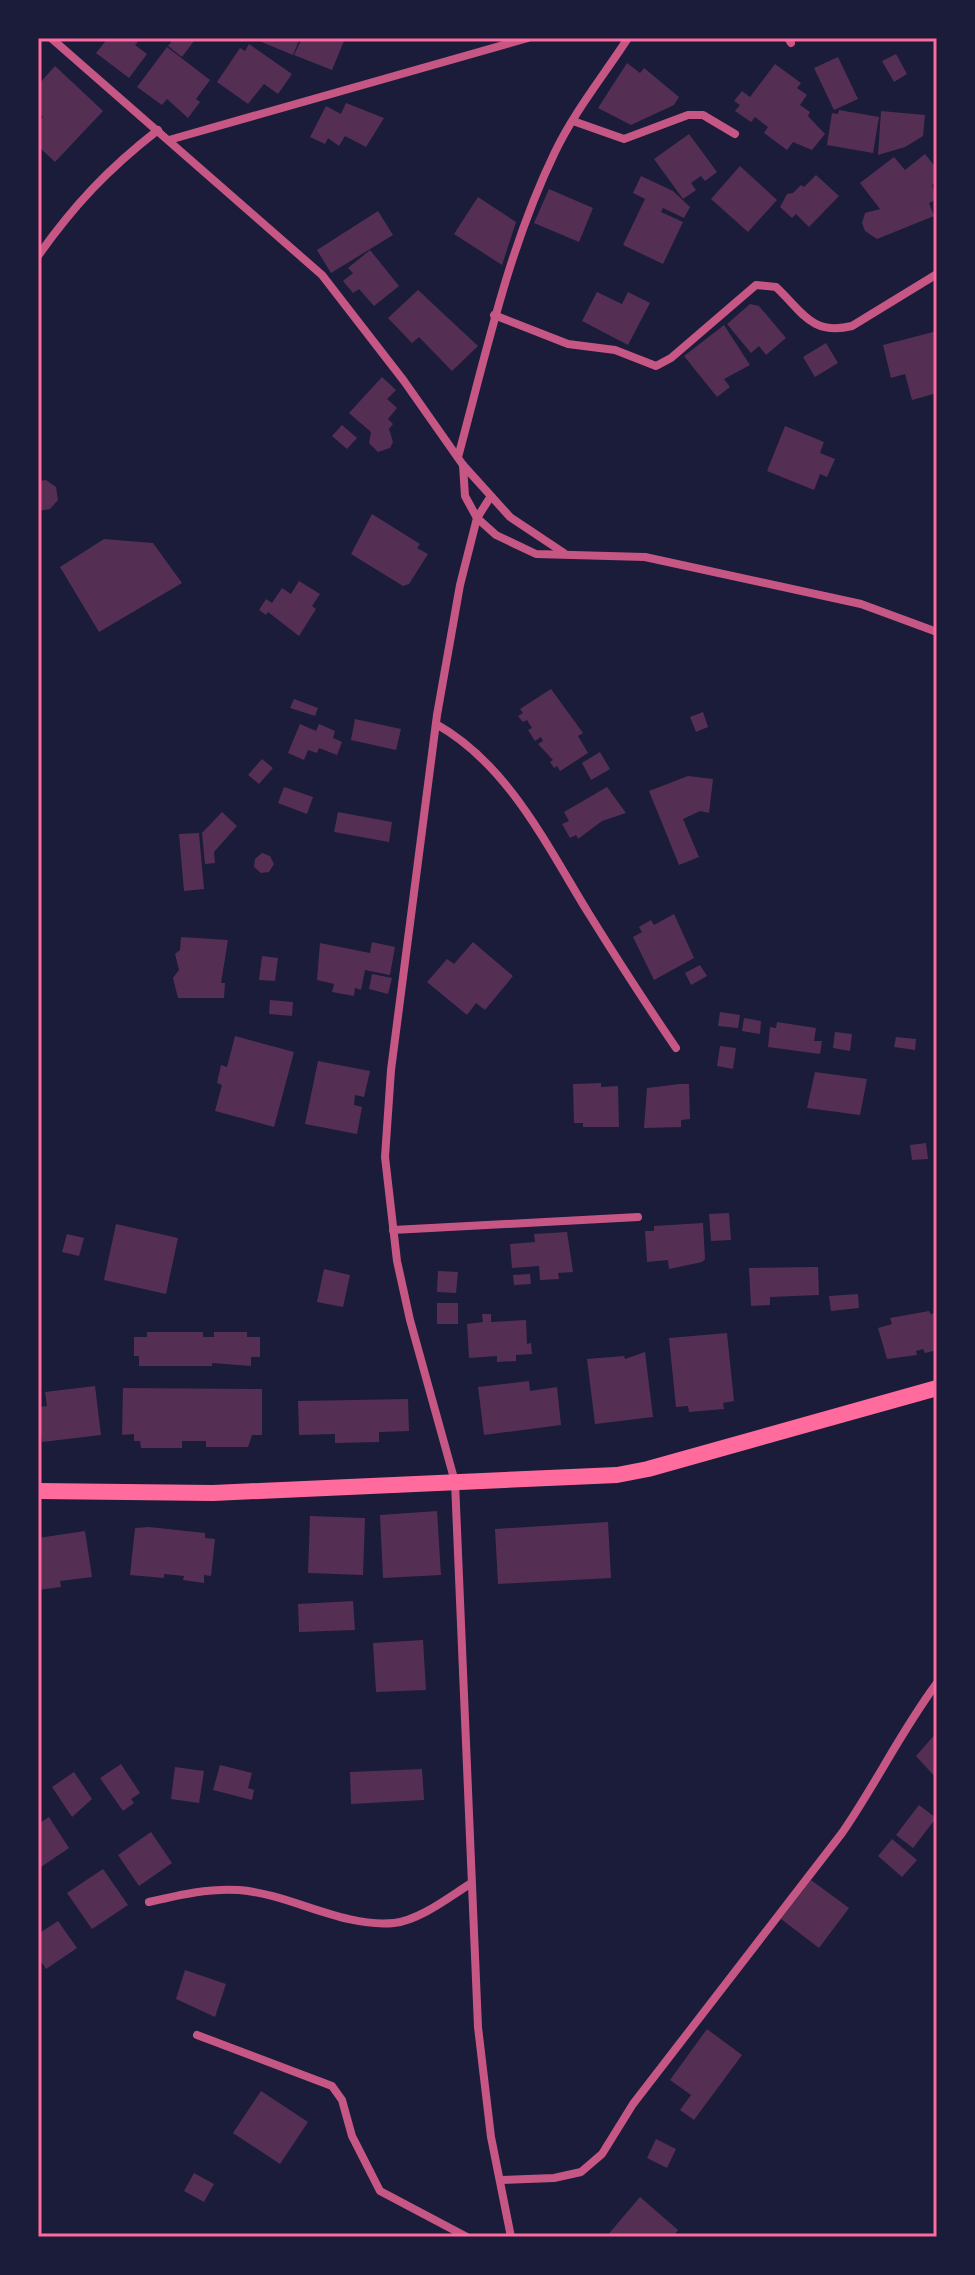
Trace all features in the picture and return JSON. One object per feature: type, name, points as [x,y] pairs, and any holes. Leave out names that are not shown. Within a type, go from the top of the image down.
[{"type":"main road","points":[[38,1491],[150,1494],[581,1479],[648,1469],[937,1388]]},
{"type":"street","points":[[51,38],[322,275],[461,461],[491,496],[527,531],[564,553]]},
{"type":"street","points":[[169,140],[528,38]]},
{"type":"street","points":[[628,38],[573,121],[532,201],[494,315],[461,461],[465,496],[477,518],[496,535],[536,554],[645,557],[861,604],[937,632]]},
{"type":"street","points":[[573,121],[624,139],[688,115],[703,115],[735,134]]},
{"type":"street","points":[[38,256],[68,214],[107,171],[158,130]]},
{"type":"street","points":[[494,315],[568,344],[615,350],[656,366],[671,358],[756,285],[776,287],[808,321],[830,330],[852,326],[937,274]]},
{"type":"street","points":[[491,496],[477,518],[456,601],[436,724],[391,1070],[385,1157],[393,1230],[410,1320],[455,1482],[470,1884],[483,2083],[511,2237],[503,2237]]},
{"type":"street","points":[[436,724],[458,736],[487,761],[545,842],[676,1048]]},
{"type":"street","points":[[393,1230],[638,1217]]},
{"type":"street","points":[[500,2180],[554,2178],[581,2172],[602,2154],[633,2104],[842,1833],[868,1795],[911,1717],[937,1683]]},
{"type":"street","points":[[149,1902],[202,1890],[241,1890],[357,1919],[396,1923],[431,1908],[470,1884]]},
{"type":"street","points":[[197,2035],[332,2086],[342,2100],[352,2136],[380,2191],[467,2237]]},
{"type":"building","points":[[108,38],[141,38],[135,45],[147,54],[129,78],[96,53]]},
{"type":"building","points":[[174,38],[194,41],[182,57],[168,46]]},
{"type":"building","points":[[252,38],[300,38],[293,55]]},
{"type":"building","points":[[302,38],[344,41],[332,70],[294,55]]},
{"type":"building","points":[[249,44],[292,74],[278,94],[264,84],[248,104],[217,82],[240,48],[245,51]]},
{"type":"building","points":[[167,47],[210,80],[196,99],[200,102],[188,118],[167,99],[162,105],[137,87]]},
{"type":"building","points":[[896,54],[907,74],[894,82],[882,61]]},
{"type":"building","points":[[838,57],[858,99],[834,110],[814,68]]},
{"type":"building","points":[[627,63],[640,73],[644,68],[679,97],[674,105],[631,125],[598,108]]},
{"type":"building","points":[[775,64],[801,83],[797,88],[807,95],[800,105],[810,112],[808,116],[825,134],[812,150],[793,142],[787,150],[764,133],[768,127],[755,117],[751,122],[735,111],[740,105],[734,101],[742,91],[750,97]]},
{"type":"building","points":[[55,66],[103,111],[55,162],[38,146],[38,122],[43,117],[38,112],[38,85]]},
{"type":"building","points":[[346,103],[384,118],[366,147],[345,136],[339,146],[328,138],[325,144],[310,137],[326,106],[341,114]]},
{"type":"building","points":[[839,110],[879,117],[873,153],[827,145],[832,113],[838,114]]},
{"type":"building","points":[[881,111],[925,115],[923,136],[905,147],[878,155]]},
{"type":"building","points":[[689,134],[717,172],[705,181],[701,176],[691,183],[696,190],[683,199],[654,159]]},
{"type":"building","points":[[925,154],[937,169],[937,183],[932,185],[937,199],[929,203],[934,216],[877,239],[865,231],[862,223],[865,213],[880,209],[860,183],[894,157],[905,170]]},
{"type":"building","points":[[740,166],[777,200],[748,232],[711,199]]},
{"type":"building","points":[[816,175],[839,196],[809,227],[796,214],[792,218],[780,207],[787,194],[793,193],[801,185],[804,187]]},
{"type":"building","points":[[641,176],[673,191],[690,207],[684,218],[663,208],[661,212],[683,222],[663,264],[623,245],[645,199],[633,193]]},
{"type":"building","points":[[549,189],[593,208],[579,242],[534,223]]},
{"type":"building","points":[[478,197],[516,222],[502,265],[454,234]]},
{"type":"building","points":[[378,211],[393,235],[331,273],[317,250]]},
{"type":"building","points":[[370,250],[399,286],[374,306],[359,289],[353,293],[343,281],[353,273],[348,268]]},
{"type":"building","points":[[418,290],[478,346],[452,371],[419,337],[412,343],[388,318]]},
{"type":"building","points":[[597,292],[622,304],[628,292],[650,303],[628,345],[582,321]]},
{"type":"building","points":[[750,304],[759,306],[786,338],[766,355],[759,346],[751,353],[727,324]]},
{"type":"building","points":[[724,325],[750,365],[724,379],[730,387],[717,397],[684,356]]},
{"type":"building","points":[[937,331],[937,393],[912,400],[905,374],[891,378],[883,345]]},
{"type":"building","points":[[826,343],[838,363],[815,377],[803,357]]},
{"type":"building","points":[[382,377],[396,390],[387,399],[397,408],[388,419],[393,424],[389,429],[393,442],[390,448],[378,452],[369,443],[371,432],[349,413]]},
{"type":"building","points":[[342,425],[357,438],[347,449],[332,436]]},
{"type":"building","points":[[785,426],[824,442],[820,453],[835,459],[827,477],[820,474],[814,490],[767,471]]},
{"type":"building","points":[[46,480],[56,487],[58,500],[50,509],[38,511],[38,481]]},
{"type":"building","points":[[372,514],[420,544],[417,548],[428,554],[409,584],[403,586],[351,554]]},
{"type":"building","points":[[104,539],[153,543],[182,583],[99,632],[60,567]]},
{"type":"building","points":[[299,581],[320,594],[312,606],[316,609],[299,636],[268,612],[266,615],[259,610],[266,599],[272,603],[282,588],[291,594]]},
{"type":"building","points":[[551,689],[583,733],[578,736],[588,753],[560,771],[557,766],[554,768],[550,762],[553,760],[538,744],[543,741],[541,737],[535,741],[528,730],[532,728],[527,720],[523,722],[518,716],[523,713],[520,709]]},
{"type":"building","points":[[294,699],[318,708],[315,716],[290,708]]},
{"type":"building","points":[[703,712],[708,727],[696,732],[690,717]]},
{"type":"building","points":[[355,719],[401,729],[396,750],[351,740]]},
{"type":"building","points":[[300,724],[316,731],[319,724],[335,731],[333,738],[342,742],[337,755],[319,748],[317,753],[308,750],[304,760],[288,753]]},
{"type":"building","points":[[600,752],[610,769],[591,780],[582,763]]},
{"type":"building","points":[[262,759],[273,768],[259,784],[248,775]]},
{"type":"building","points":[[688,776],[713,779],[709,813],[700,811],[683,819],[699,857],[679,865],[649,791]]},
{"type":"building","points":[[284,787],[313,797],[307,814],[278,803]]},
{"type":"building","points":[[607,787],[626,813],[602,821],[578,839],[576,835],[570,838],[562,824],[569,821],[564,812]]},
{"type":"building","points":[[222,812],[237,826],[214,852],[215,863],[205,864],[202,833]]},
{"type":"building","points":[[338,812],[392,822],[389,842],[334,832]]},
{"type":"building","points":[[199,833],[204,889],[184,891],[179,834]]},
{"type":"building","points":[[262,853],[270,856],[274,864],[269,872],[261,873],[254,867],[255,859]]},
{"type":"building","points":[[674,914],[694,958],[654,980],[633,937],[642,932],[639,927],[651,920],[654,925]]},
{"type":"building","points":[[181,937],[228,940],[221,983],[225,983],[224,998],[178,998],[173,978],[179,970],[175,954],[180,950]]},
{"type":"building","points":[[372,942],[395,947],[390,975],[365,970],[361,990],[355,988],[354,996],[332,992],[334,984],[317,980],[320,943],[370,953]]},
{"type":"building","points":[[473,942],[513,976],[485,1010],[476,1003],[467,1015],[427,982],[447,959],[454,964]]},
{"type":"building","points":[[262,956],[278,958],[275,981],[259,980]]},
{"type":"building","points":[[700,965],[707,976],[691,985],[685,973]]},
{"type":"building","points":[[372,974],[392,978],[388,994],[369,989]]},
{"type":"building","points":[[270,1000],[293,1002],[292,1016],[269,1014]]},
{"type":"building","points":[[720,1012],[740,1015],[738,1028],[718,1026]]},
{"type":"building","points":[[744,1018],[761,1021],[760,1034],[742,1031]]},
{"type":"building","points":[[777,1022],[816,1028],[814,1041],[822,1041],[820,1054],[768,1047],[770,1027],[776,1028]]},
{"type":"building","points":[[835,1032],[852,1034],[850,1051],[833,1048]]},
{"type":"building","points":[[235,1036],[294,1052],[274,1127],[215,1111],[222,1085],[217,1083],[221,1065],[227,1067]]},
{"type":"building","points":[[896,1037],[916,1039],[915,1050],[894,1047]]},
{"type":"building","points":[[720,1046],[736,1048],[733,1069],[717,1066]]},
{"type":"building","points":[[318,1061],[370,1071],[364,1097],[355,1095],[354,1105],[362,1107],[357,1134],[305,1124]]},
{"type":"building","points":[[815,1072],[867,1079],[860,1115],[807,1108]]},
{"type":"building","points":[[601,1083],[601,1087],[618,1086],[619,1127],[583,1127],[583,1123],[574,1123],[573,1084]]},
{"type":"building","points":[[689,1084],[690,1119],[681,1120],[681,1127],[644,1128],[647,1088]]},
{"type":"building","points":[[926,1143],[928,1159],[912,1160],[910,1145]]},
{"type":"building","points":[[729,1213],[731,1240],[711,1241],[709,1214]]},
{"type":"building","points":[[703,1223],[705,1259],[702,1262],[669,1269],[668,1260],[647,1262],[645,1231],[654,1231],[654,1226]]},
{"type":"building","points":[[116,1224],[178,1238],[166,1294],[104,1280]]},
{"type":"building","points":[[567,1232],[573,1272],[558,1273],[559,1279],[540,1280],[539,1266],[512,1268],[510,1244],[535,1242],[534,1234]]},
{"type":"building","points":[[67,1234],[84,1238],[79,1256],[62,1252]]},
{"type":"building","points":[[818,1267],[819,1295],[770,1297],[770,1305],[751,1306],[749,1268]]},
{"type":"building","points":[[324,1269],[350,1275],[343,1307],[317,1302]]},
{"type":"building","points":[[438,1271],[458,1272],[456,1293],[437,1292]]},
{"type":"building","points":[[530,1274],[531,1284],[514,1285],[513,1275]]},
{"type":"building","points":[[858,1294],[859,1308],[831,1311],[829,1296]]},
{"type":"building","points":[[437,1303],[458,1303],[458,1324],[437,1324]]},
{"type":"building","points":[[929,1311],[931,1314],[937,1312],[937,1350],[925,1353],[923,1349],[916,1351],[917,1355],[887,1359],[878,1328],[892,1324],[890,1318]]},
{"type":"building","points":[[482,1314],[491,1314],[491,1322],[526,1320],[527,1344],[531,1343],[532,1354],[516,1355],[516,1361],[497,1362],[497,1356],[469,1358],[467,1324],[483,1322]]},
{"type":"building","points":[[147,1332],[203,1332],[203,1337],[214,1337],[214,1332],[247,1332],[247,1337],[260,1337],[260,1357],[251,1357],[251,1366],[212,1363],[212,1366],[139,1366],[139,1356],[134,1356],[134,1337],[147,1337]]},
{"type":"building","points":[[727,1333],[734,1401],[723,1403],[724,1409],[689,1412],[688,1406],[676,1407],[669,1338]]},
{"type":"building","points":[[645,1352],[653,1417],[595,1424],[587,1359],[624,1356],[625,1359]]},
{"type":"building","points":[[529,1381],[530,1391],[557,1387],[561,1425],[484,1435],[478,1387]]},
{"type":"building","points":[[95,1386],[101,1435],[42,1442],[38,1407],[47,1406],[45,1392]]},
{"type":"building","points":[[123,1388],[262,1389],[262,1435],[252,1435],[248,1447],[206,1447],[206,1441],[182,1441],[182,1448],[141,1448],[140,1441],[134,1441],[134,1434],[122,1435]]},
{"type":"building","points":[[408,1399],[409,1431],[379,1432],[379,1442],[335,1443],[335,1434],[299,1435],[298,1401]]},
{"type":"building","points":[[437,1511],[441,1575],[383,1578],[380,1515]]},
{"type":"building","points":[[310,1516],[365,1518],[363,1575],[308,1573]]},
{"type":"building","points":[[608,1522],[611,1578],[498,1584],[495,1529]]},
{"type":"building","points":[[135,1528],[205,1533],[205,1538],[215,1539],[211,1576],[204,1575],[204,1583],[183,1580],[184,1576],[130,1575]]},
{"type":"building","points":[[85,1531],[92,1577],[60,1581],[61,1587],[38,1590],[38,1538]]},
{"type":"building","points":[[353,1601],[355,1630],[299,1632],[298,1604]]},
{"type":"building","points":[[423,1640],[426,1690],[376,1692],[373,1643]]},
{"type":"building","points":[[937,1732],[937,1779],[916,1756]]},
{"type":"building","points":[[121,1764],[140,1793],[131,1799],[134,1803],[123,1811],[100,1778]]},
{"type":"building","points":[[220,1765],[252,1773],[248,1788],[254,1790],[252,1800],[213,1790]]},
{"type":"building","points":[[175,1767],[204,1771],[199,1803],[171,1799]]},
{"type":"building","points":[[422,1769],[424,1800],[351,1804],[350,1772]]},
{"type":"building","points":[[74,1772],[92,1799],[72,1817],[52,1787]]},
{"type":"building","points":[[919,1805],[936,1818],[913,1848],[896,1835]]},
{"type":"building","points":[[49,1817],[69,1848],[38,1869],[38,1824]]},
{"type":"building","points":[[151,1832],[172,1863],[139,1886],[118,1855]]},
{"type":"building","points":[[892,1839],[917,1860],[902,1877],[878,1856]]},
{"type":"building","points":[[103,1869],[128,1905],[92,1929],[67,1893]]},
{"type":"building","points":[[811,1880],[849,1908],[819,1948],[781,1919]]},
{"type":"building","points":[[58,1921],[77,1948],[46,1969],[38,1957],[38,1934]]},
{"type":"building","points":[[185,1970],[226,1984],[215,2017],[176,1999]]},
{"type":"building","points":[[707,2029],[742,2055],[694,2120],[680,2110],[691,2095],[670,2080]]},
{"type":"building","points":[[261,2091],[308,2122],[280,2164],[233,2133]]},
{"type":"building","points":[[656,2139],[676,2149],[667,2168],[647,2158]]},
{"type":"building","points":[[194,2173],[214,2184],[204,2202],[184,2191]]},
{"type":"building","points":[[640,2197],[678,2230],[673,2237],[606,2237]]}]
